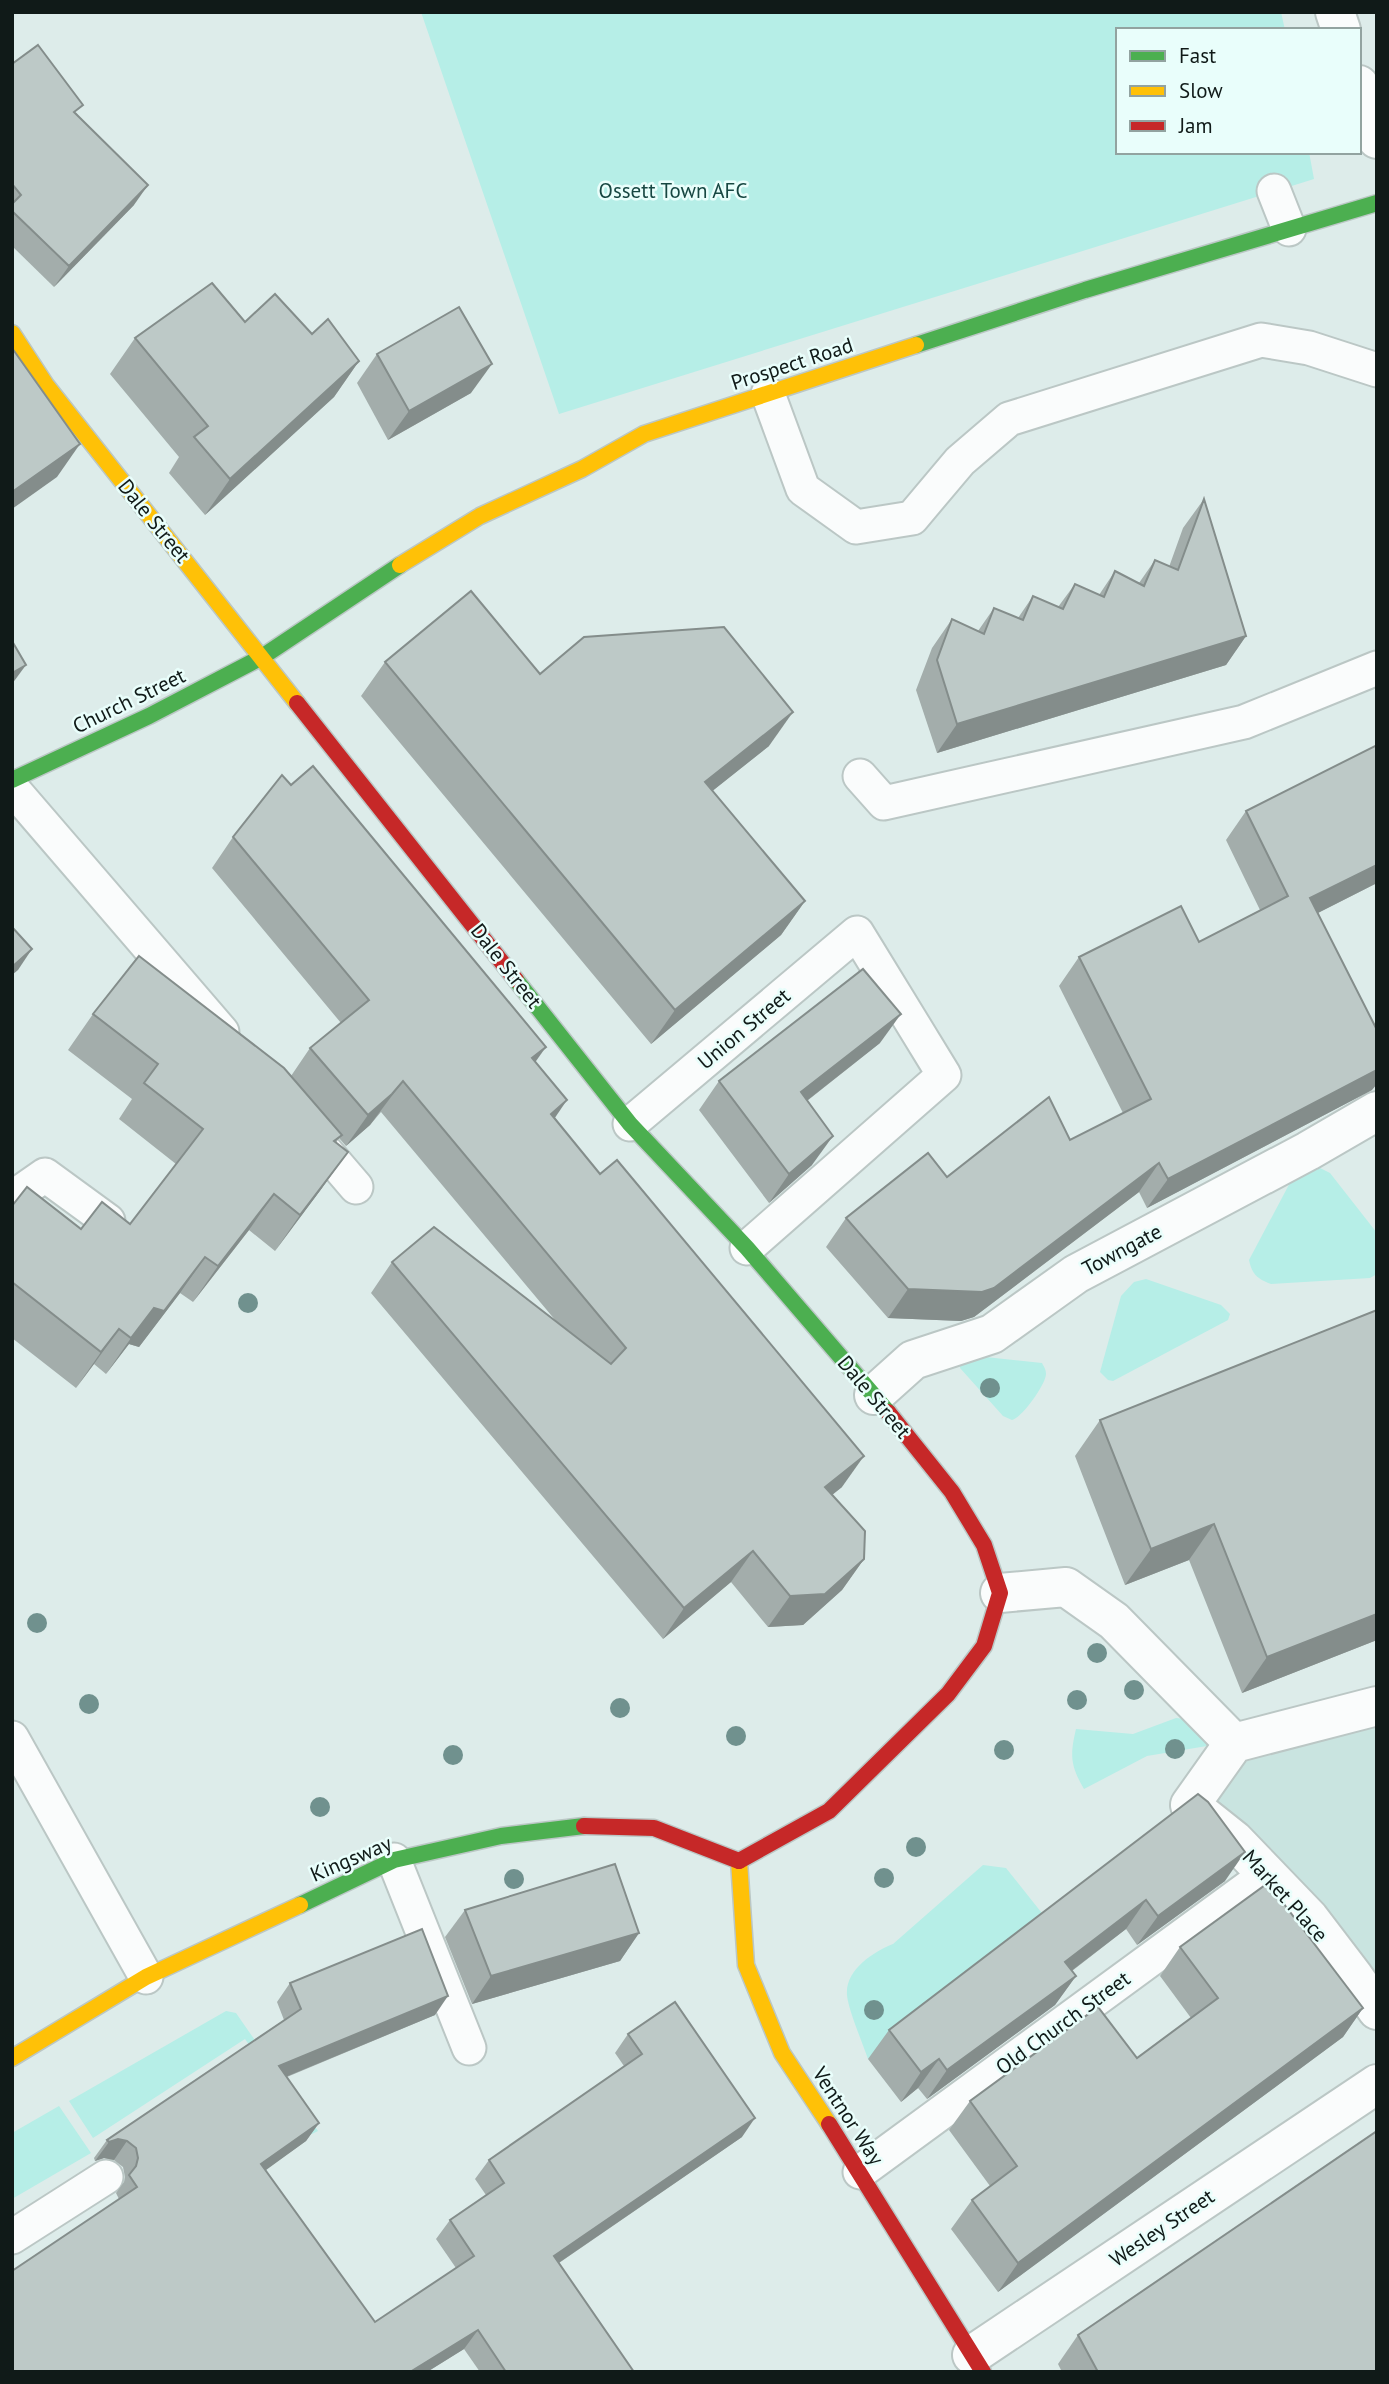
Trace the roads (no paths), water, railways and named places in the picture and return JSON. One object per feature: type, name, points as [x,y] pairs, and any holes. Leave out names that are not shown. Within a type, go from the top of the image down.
[{"type":"main road","name":"Prospect Road","points":[[262,656],[367,586],[480,516],[582,469],[644,435],[1085,290],[1377,203]]},
{"type":"main road","name":"Dale Street","points":[[12,333],[46,385],[630,1124],[747,1248],[874,1395],[952,1492],[984,1545],[1000,1593]]},
{"type":"main road","name":"Church Street","points":[[12,780],[149,716],[262,656]]},
{"type":"main road","points":[[738,1861],[829,1811],[948,1694],[984,1646],[1000,1593]]},
{"type":"main road","name":"Kingsway","points":[[12,2058],[146,1976],[394,1860],[501,1836],[576,1826],[654,1829],[738,1861]]},
{"type":"main road","name":"Ventnor Way","points":[[738,1861],[746,1965],[782,2053],[860,2172],[970,2364]]},
{"type":"street","points":[[1361,91],[1377,139]]},
{"type":"street","name":"Towngate","points":[[874,1395],[913,1360],[992,1334],[1076,1274],[1308,1151],[1377,1111]]},
{"type":"street","points":[[1000,1593],[1066,1587],[1114,1621],[1234,1743],[1377,1706]]},
{"type":"street","name":"Market Place","points":[[1234,1743],[1190,1805],[1234,1840],[1308,1918],[1377,2010]]},
{"type":"street","name":"Wesley Street","points":[[970,2364],[1377,2084]]},
{"type":"lane","points":[[1273,191],[1289,229]]},
{"type":"lane","points":[[768,394],[803,489],[856,527],[912,518],[960,461],[1009,419],[1261,340],[1309,348],[1377,370]]},
{"type":"lane","points":[[860,776],[884,803],[1244,722],[1377,668]]},
{"type":"lane","points":[[12,789],[239,1051]]},
{"type":"lane","name":"Union Street","points":[[630,1124],[858,933],[944,1075],[747,1248]]},
{"type":"lane","points":[[284,1103],[356,1187]]},
{"type":"lane","points":[[12,1198],[45,1175],[108,1221]]},
{"type":"lane","points":[[12,1738],[146,1976]]},
{"type":"lane","points":[[394,1860],[469,2048]]},
{"type":"lane","name":"Old Church Street","points":[[860,2172],[1267,1874]]},
{"type":"lane","points":[[12,2237],[106,2177]]},
{"type":"park label","name":"Ossett Town AFC","points":[[673,191]]}]
